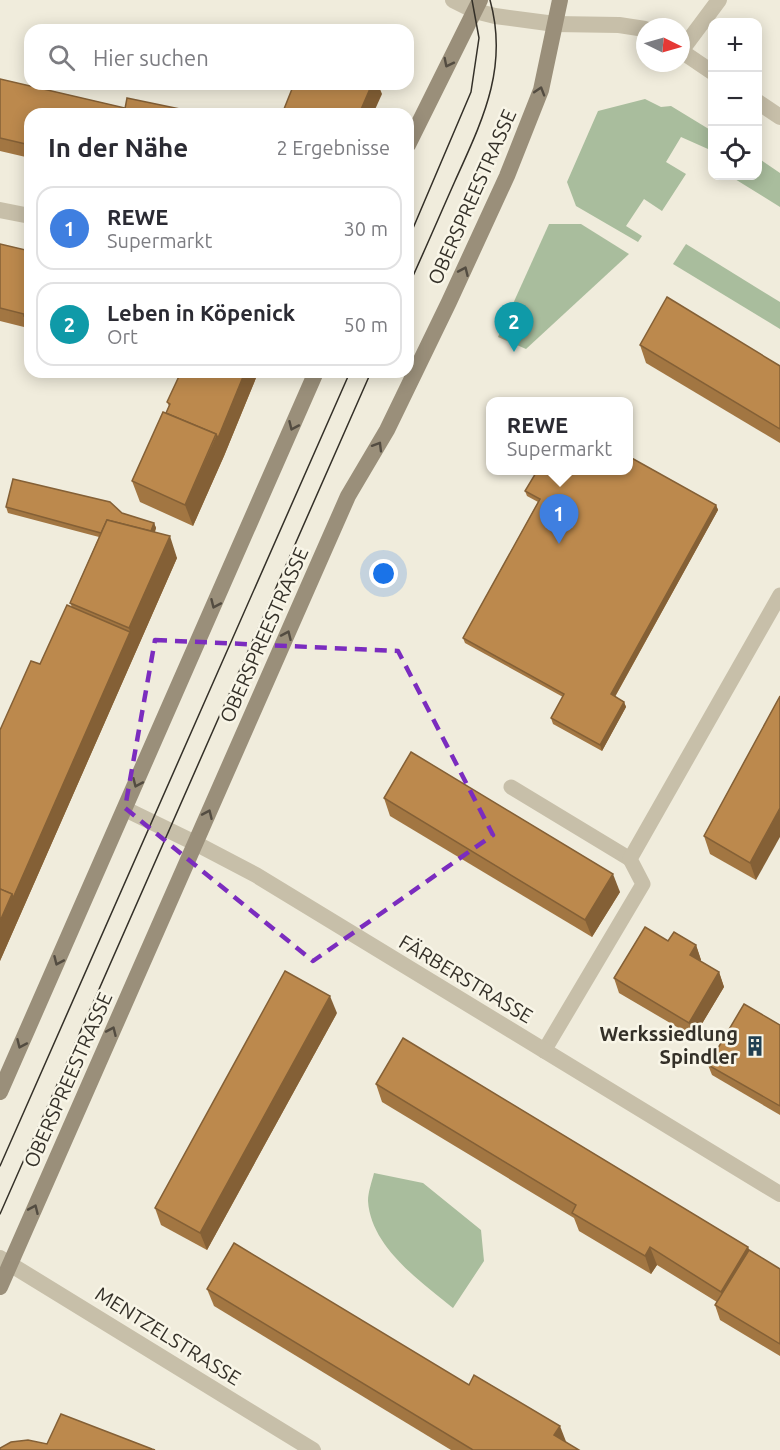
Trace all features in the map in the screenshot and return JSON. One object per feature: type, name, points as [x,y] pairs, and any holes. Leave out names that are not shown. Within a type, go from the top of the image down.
[{"type":"main road","name":"OBERSPREESTRASSE","points":[[414,374],[507,176],[541,90],[560,0]]},
{"type":"main road","points":[[414,133],[478,6]]},
{"type":"main road","points":[[0,1092],[313,378]]},
{"type":"main road","name":"OBERSPREESTRASSE","points":[[0,1287],[5,1260],[195,843],[348,496],[387,430],[412,378]]},
{"type":"street","points":[[453,0],[478,6],[495,16],[555,24],[636,28]]},
{"type":"street","points":[[690,39],[719,0]]},
{"type":"street","points":[[690,57],[708,69]]},
{"type":"street","points":[[762,105],[780,117]]},
{"type":"street","points":[[0,210],[24,215]]},
{"type":"street","name":"FÄRBERSTRASSE","points":[[125,809],[256,875],[780,1194]]},
{"type":"street","name":"MENTZELSTRASSE","points":[[5,1260],[313,1450]]},
{"type":"lane","points":[[630,859],[780,595]]},
{"type":"lane","points":[[511,787],[630,859],[643,884],[544,1051]]},
{"type":"highlighted area","points":[[155,640],[398,651],[493,835],[313,961],[125,808]]},
{"type":"green space","points":[[645,99],[661,107],[671,106],[708,129],[708,149],[681,137],[666,162],[686,174],[662,211],[644,199],[626,226],[642,236],[638,242],[576,206],[567,182],[598,111]]},
{"type":"green space","points":[[762,161],[780,173],[780,207],[736,180],[762,180]]},
{"type":"green space","points":[[549,224],[581,224],[629,254],[526,349],[498,337]]},
{"type":"green space","points":[[686,244],[780,302],[780,329],[673,264]]},
{"type":"green space","points":[[374,1173],[423,1183],[481,1230],[484,1261],[453,1308],[399,1262],[378,1233],[371,1218],[368,1201]]},
{"type":"building","points":[[0,79],[24,85],[24,90],[47,90],[125,108],[24,108],[24,144],[0,138]]},
{"type":"building","points":[[292,90],[369,90],[362,108],[284,108]]},
{"type":"building","points":[[127,98],[175,108],[125,108]]},
{"type":"building","points":[[0,244],[24,250],[24,314],[0,308]]},
{"type":"building","points":[[667,297],[780,366],[780,429],[640,345]]},
{"type":"building","points":[[178,378],[243,378],[218,438],[216,434],[166,413],[170,404],[167,402]]},
{"type":"building","points":[[163,412],[216,434],[185,505],[132,481]]},
{"type":"building","points":[[633,459],[716,505],[611,694],[624,702],[600,745],[551,718],[564,694],[463,638],[540,499],[525,491],[535,475],[633,475]]},
{"type":"building","points":[[13,479],[110,502],[122,513],[154,523],[151,531],[107,520],[101,533],[6,507]]},
{"type":"building","points":[[107,520],[170,536],[129,628],[70,603]]},
{"type":"building","points":[[67,605],[130,632],[13,898],[12,894],[0,889],[0,730],[31,661],[40,664]]},
{"type":"building","points":[[780,696],[780,808],[750,863],[704,836]]},
{"type":"building","points":[[411,752],[613,874],[585,920],[384,798]]},
{"type":"building","points":[[0,889],[12,894],[0,921]]},
{"type":"building","points":[[645,927],[668,941],[674,932],[696,945],[690,955],[719,972],[689,1023],[614,978]]},
{"type":"building","points":[[285,971],[330,996],[200,1233],[155,1208]]},
{"type":"building","name":"Werkssiedlung Spindler","points":[[744,1004],[780,1025],[780,1106],[708,1065]]},
{"type":"building","points":[[403,1038],[748,1247],[721,1292],[650,1247],[645,1256],[572,1213],[576,1205],[376,1084]]},
{"type":"building","points":[[234,1243],[469,1385],[474,1375],[560,1426],[554,1435],[579,1450],[473,1450],[207,1289]]},
{"type":"building","points":[[749,1250],[780,1269],[780,1344],[715,1305]]},
{"type":"building","points":[[61,1414],[155,1450],[0,1450],[11,1442],[28,1440],[47,1444]]},
{"type":"tram line","points":[[414,226],[471,92],[479,38],[472,0]]},
{"type":"tram line","points":[[414,274],[475,137],[490,94],[496,49],[495,25],[490,0]]},
{"type":"tram line","points":[[0,1166],[347,378]]},
{"type":"tram line","points":[[0,1214],[368,378]]},
{"type":"place","name":"Leben in Köpenick","points":[[514,352]]},
{"type":"place","name":"REWE","points":[[559,544]]},
{"type":"place","name":"Werkssiedlung Spindler","points":[[755,1046]]}]
